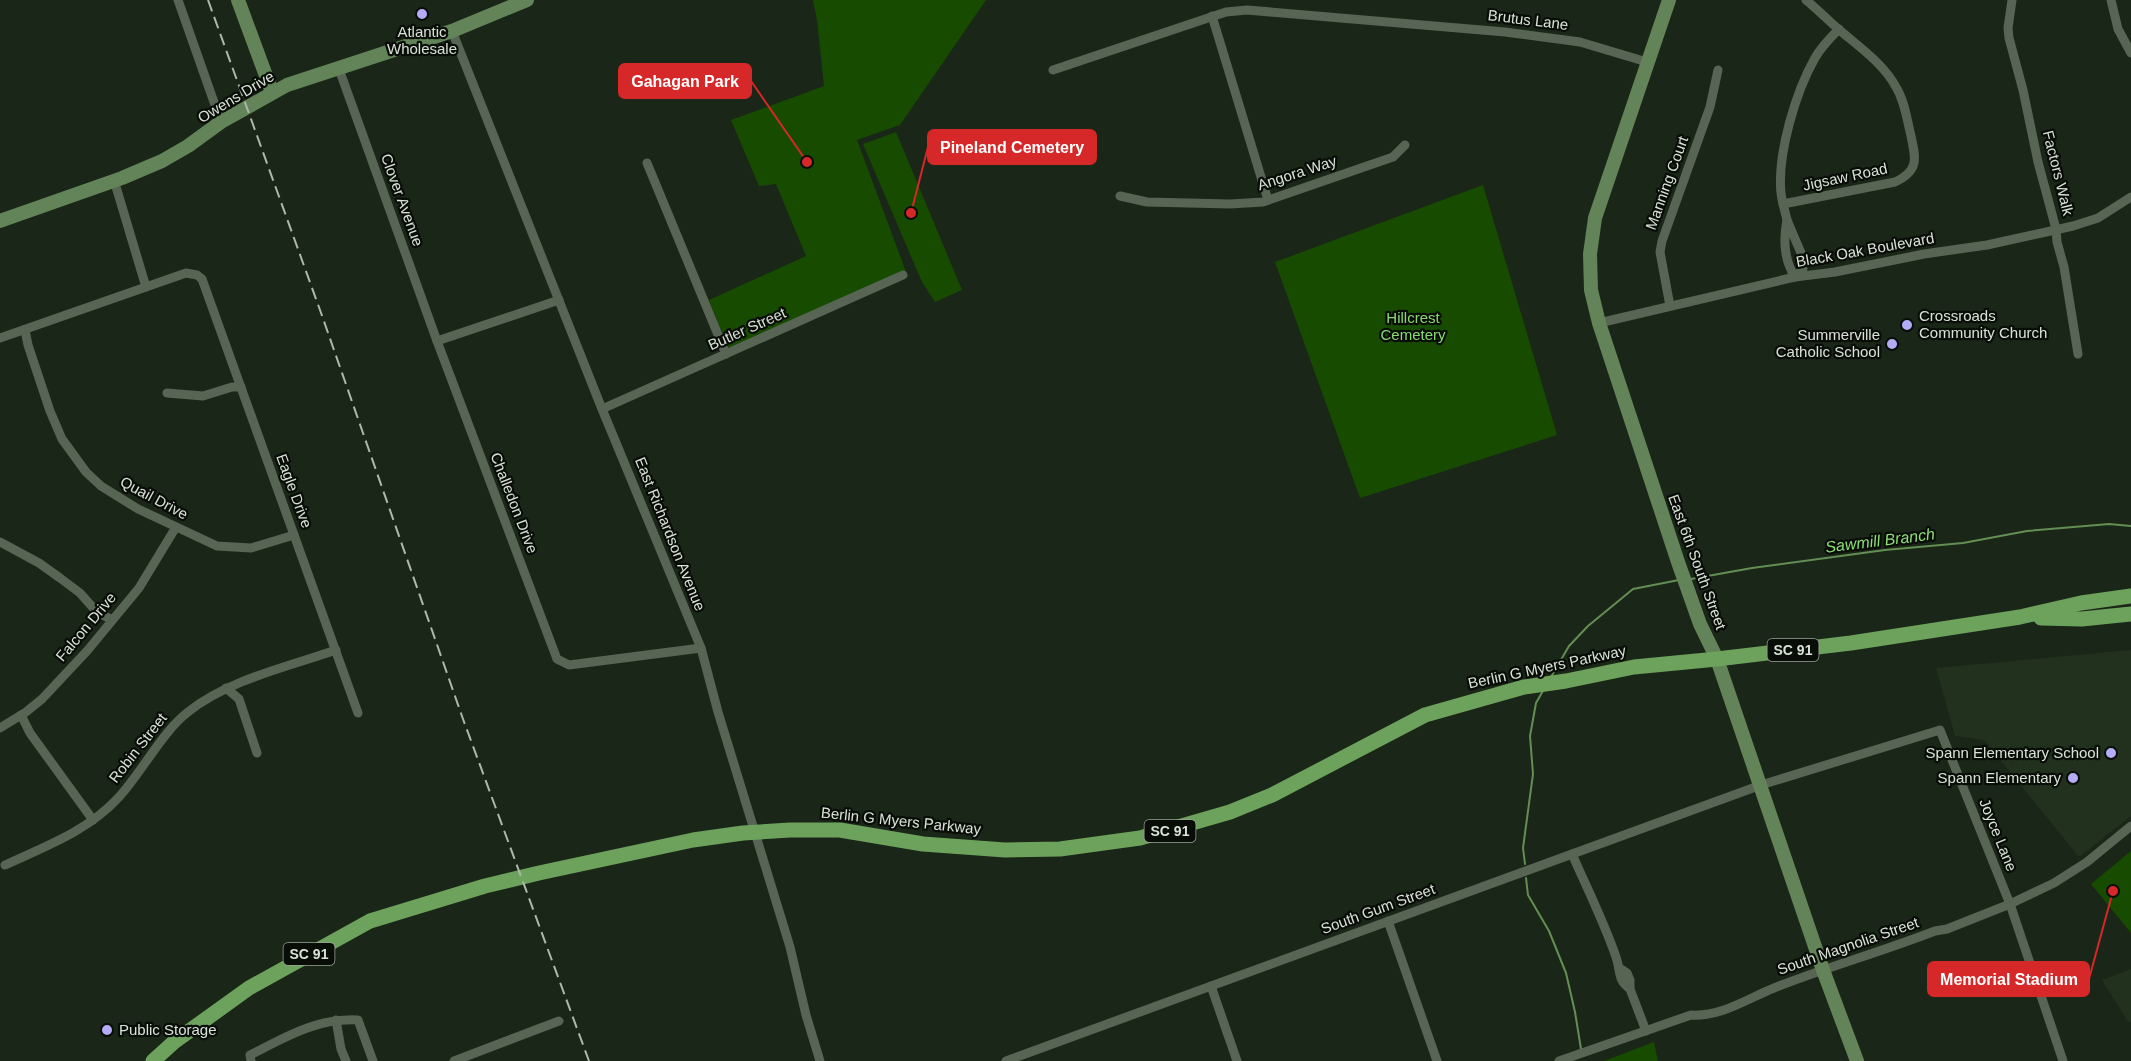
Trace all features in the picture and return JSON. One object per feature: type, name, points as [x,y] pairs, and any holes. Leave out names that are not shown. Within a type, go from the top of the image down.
[{"type":"main road","name":"Berlin G Myers Parkway","points":[[153,1061],[174,1042],[249,988],[352,930],[370,921],[485,886],[693,840],[742,833],[840,830],[923,844],[1005,850],[1059,849],[1140,838],[1208,820],[1261,799],[1425,715],[1524,687],[1634,667],[1851,643],[2020,617],[2081,603],[2131,596]]},
{"type":"main road","name":"Berlin G Myers Parkway","points":[[2020,617],[2082,619],[2131,614]]},
{"type":"street","points":[[178,0],[221,122]]},
{"type":"street","points":[[238,0],[272,92]]},
{"type":"street","name":"Owens Drive","points":[[0,221],[162,161],[188,146],[221,122],[287,85],[452,31],[527,0]]},
{"type":"street","name":"East 6th South Street","points":[[1669,0],[1595,218],[1590,254],[1591,290],[1599,323],[1678,562],[1700,624],[1717,659],[1823,970],[1857,1061]]},
{"type":"street","name":"Jigsaw Road","points":[[1784,204],[1895,182],[1904,178],[1915,164],[1909,126],[1898,89],[1881,67],[1806,0]]},
{"type":"street","name":"Factors Walk","points":[[2012,0],[2009,38],[2023,90],[2037,162],[2056,229],[2079,354]]},
{"type":"street","points":[[2111,0],[2118,30],[2131,53]]},
{"type":"street","name":"Brutus Lane","points":[[1053,70],[1212,16],[1247,10],[1505,32],[1580,42],[1646,65]]},
{"type":"street","points":[[1212,16],[1268,200]]},
{"type":"street","points":[[1787,220],[1785,244],[1789,268],[1795,277],[1803,269],[1801,253],[1787,220],[1781,192],[1786,135],[1799,93],[1815,58],[1839,29]]},
{"type":"street","name":"East Richardson Avenue","points":[[452,31],[602,409],[701,648],[718,712],[790,947],[806,1015],[820,1061]]},
{"type":"street","points":[[261,65],[272,76],[287,85]]},
{"type":"street","name":"Clover Avenue","points":[[339,69],[437,341]]},
{"type":"street","name":"Manning Court","points":[[1670,306],[1660,252],[1662,241],[1710,107],[1718,70]]},
{"type":"street","name":"Angora Way","points":[[1120,196],[1147,202],[1230,204],[1268,200],[1393,157],[1405,145]]},
{"type":"street","points":[[647,164],[726,354]]},
{"type":"street","points":[[0,338],[146,287],[114,180]]},
{"type":"street","name":"Black Oak Boulevard","points":[[1599,323],[1795,277],[1987,245],[2056,229],[2098,218],[2131,197]]},
{"type":"street","name":"Eagle Drive","points":[[146,287],[186,273],[197,275],[202,279],[358,712]]},
{"type":"street","name":"Butler Street","points":[[602,409],[903,275]]},
{"type":"street","points":[[437,341],[559,300]]},
{"type":"street","name":"Quail Drive","points":[[26,330],[28,345],[50,411],[67,447],[101,486],[118,498],[207,543],[230,548],[260,546],[294,535]]},
{"type":"street","name":"Challedon Drive","points":[[437,341],[557,659],[569,665],[701,648]]},
{"type":"street","points":[[167,393],[203,396],[232,387],[241,387]]},
{"type":"street","name":"Falcon Drive","points":[[0,728],[21,715],[50,691],[144,582],[176,527]]},
{"type":"street","points":[[0,542],[46,568],[80,593],[96,611],[112,620]]},
{"type":"street","name":"Robin Street","points":[[5,865],[55,843],[93,820],[118,798],[180,719],[210,696],[226,688],[336,650]]},
{"type":"street","points":[[226,688],[238,699],[257,753]]},
{"type":"street","points":[[21,715],[30,733],[93,820]]},
{"type":"street","name":"Joyce Lane","points":[[1761,784],[1940,730],[2010,904],[2063,1061]]},
{"type":"street","name":"South Gum Street","points":[[1006,1061],[1026,1058],[1211,986],[1761,784]]},
{"type":"street","name":"South Magnolia Street","points":[[1561,1060],[1691,1015],[1704,1016],[1728,1009],[1823,970],[1947,929],[2010,904],[2054,883],[2087,862],[2131,826]]},
{"type":"street","points":[[1572,854],[1608,935],[1620,969],[1619,977],[1622,984],[1630,989],[1646,1031]]},
{"type":"street","points":[[1388,921],[1437,1061]]},
{"type":"street","points":[[1211,986],[1237,1061]]},
{"type":"street","points":[[336,1020],[341,1049],[346,1061]]},
{"type":"street","points":[[251,1061],[249,1055],[295,1032],[321,1022],[336,1020],[358,1020],[373,1061]]},
{"type":"street","points":[[454,1061],[559,1021]]},
{"type":"shaded area","name":"Spann Elementary","points":[[2131,650],[2131,816],[2079,857],[1984,740],[1955,736],[1936,668]]},
{"type":"shaded area","points":[[2131,969],[2131,1022],[2128,1022],[2102,980]]},
{"type":"green space","points":[[813,0],[986,0],[900,125],[857,140],[908,277],[729,349],[709,300],[806,256],[776,184],[759,186],[731,120],[824,86]]},
{"type":"green space","points":[[896,132],[962,290],[935,302],[922,282],[863,144]]},
{"type":"green space","name":"Hillcrest Cemetery","points":[[1483,185],[1557,435],[1360,498],[1275,262]]},
{"type":"green space","points":[[2131,851],[2131,933],[2091,884]]},
{"type":"green space","points":[[1654,1042],[1658,1061],[1604,1061]]},
{"type":"waterway","name":"Sawmill Branch","points":[[1691,579],[1752,568],[1885,550],[1963,543],[2027,531],[2109,524],[2131,526]]},
{"type":"waterway","points":[[1551,677],[1569,646],[1588,626],[1633,589],[1679,580]]},
{"type":"waterway","points":[[1525,864],[1523,848],[1533,774],[1530,736],[1536,703],[1544,689]]},
{"type":"waterway","points":[[1526,878],[1528,895],[1549,931],[1566,973],[1581,1049]]},
{"type":"railway","points":[[208,0],[320,310],[463,719],[589,1061]]},
{"type":"place","name":"Atlantic Wholesale","points":[[422,14]]},
{"type":"place","name":"Gahagan Park","points":[[807,162]]},
{"type":"place","name":"Pineland Cemetery","points":[[911,213]]},
{"type":"place","name":"Crossroads Community Church","points":[[1907,325]]},
{"type":"place","name":"Summerville Catholic School","points":[[1892,344]]},
{"type":"place","name":"Spann Elementary School","points":[[2111,753]]},
{"type":"place","name":"Spann Elementary","points":[[2073,778]]},
{"type":"place","name":"Memorial Stadium","points":[[2113,891]]},
{"type":"place","name":"Public Storage","points":[[107,1030]]}]
